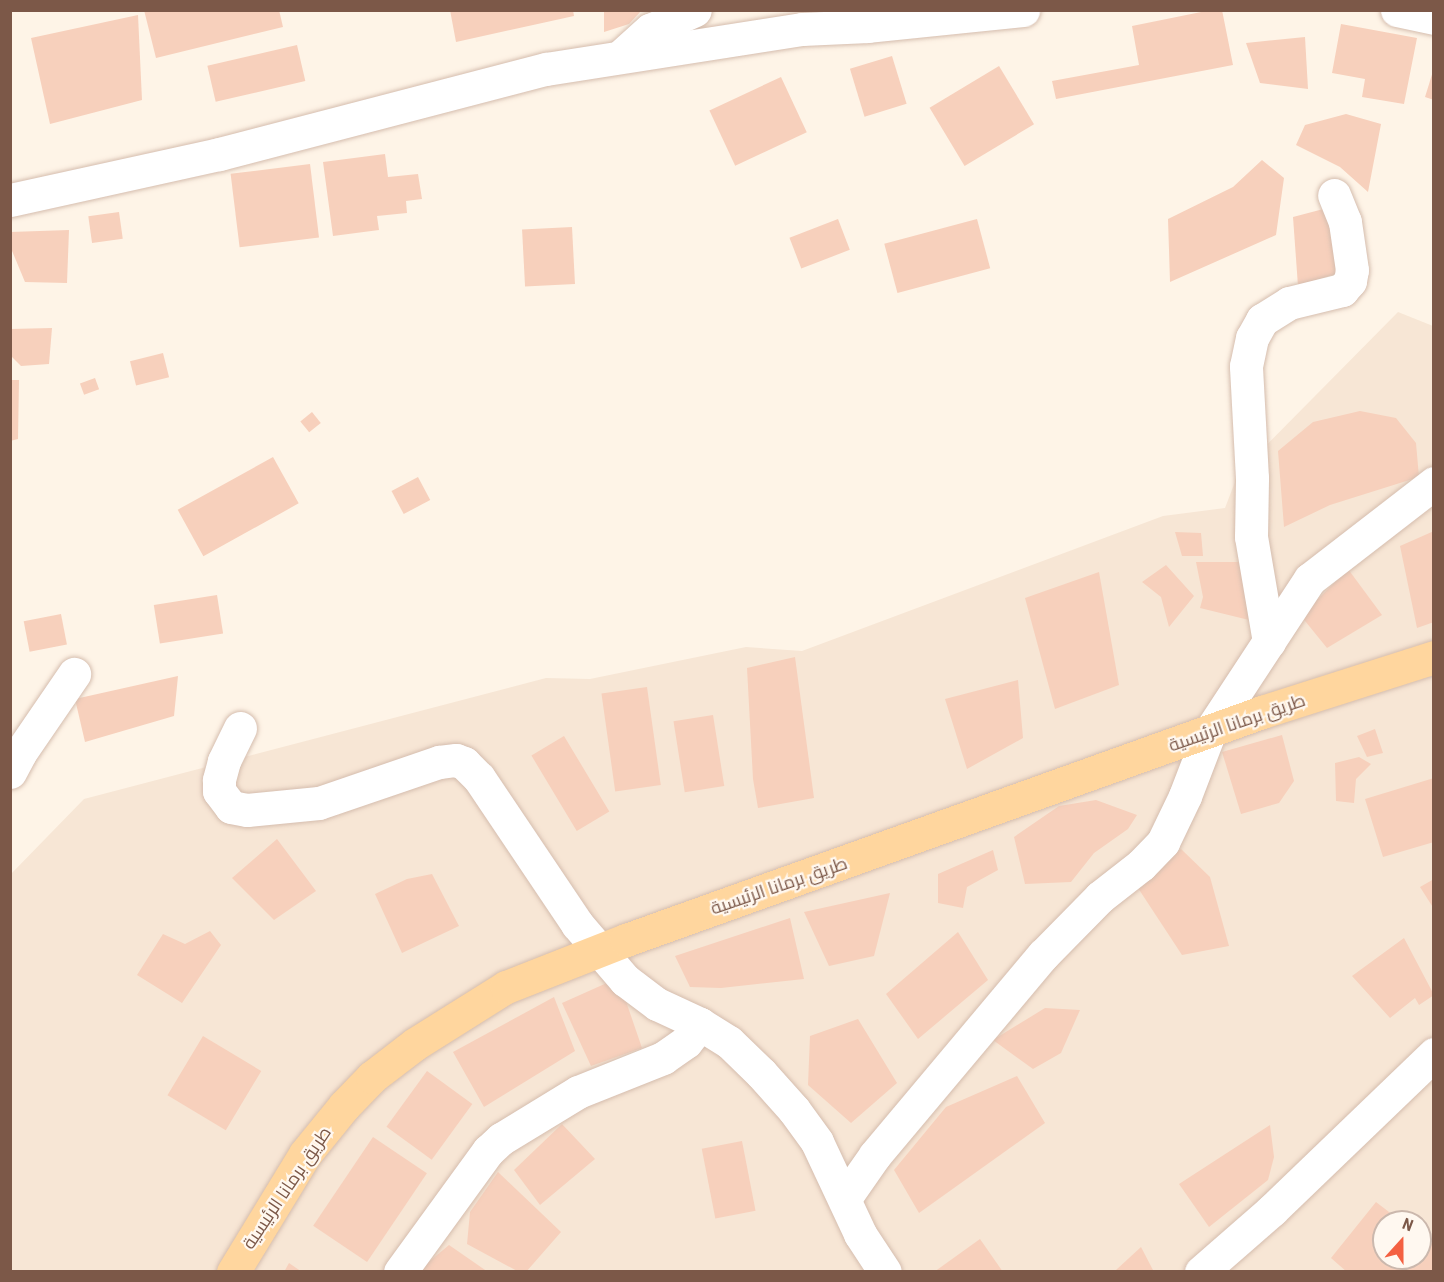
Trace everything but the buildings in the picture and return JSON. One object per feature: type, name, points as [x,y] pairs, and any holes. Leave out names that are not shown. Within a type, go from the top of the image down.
[{"type":"main road","name":"طريق برمانا الرئيسية","points":[[233,1272],[305,1154],[344,1106],[372,1077],[415,1044],[478,1002],[544,970],[1210,731],[1434,657]]},
{"type":"street","points":[[621,56],[650,30],[695,10]]},
{"type":"street","points":[[10,200],[230,152],[546,69],[802,29],[868,26],[1023,10]]},
{"type":"street","points":[[1397,10],[1434,18]]},
{"type":"street","points":[[1269,642],[1251,537],[1252,478],[1246,366],[1252,339],[1262,321],[1289,303],[1342,290],[1350,281],[1352,270],[1345,222],[1334,195]]},
{"type":"street","points":[[845,1198],[874,1155],[1043,955],[1092,905],[1141,865],[1162,842],[1185,796],[1210,731],[1310,579],[1434,483]]},
{"type":"street","points":[[10,772],[30,737],[74,674]]},
{"type":"street","points":[[240,728],[219,780],[219,791],[231,807],[248,810],[319,803],[439,762],[456,760],[464,763],[479,778],[555,893],[625,980],[657,1004],[700,1024],[729,1042],[794,1110],[817,1142],[860,1233],[885,1272]]},
{"type":"street","points":[[400,1272],[488,1151],[501,1139],[578,1092],[663,1058],[686,1042],[700,1024]]},
{"type":"street","points":[[1201,1272],[1272,1210],[1434,1054]]},
{"type":"shaded area","points":[[1398,312],[1433,326],[1433,1271],[11,1271],[10,875],[84,799],[546,678],[590,679],[746,647],[802,651],[1163,516],[1225,508],[1238,474]]}]
